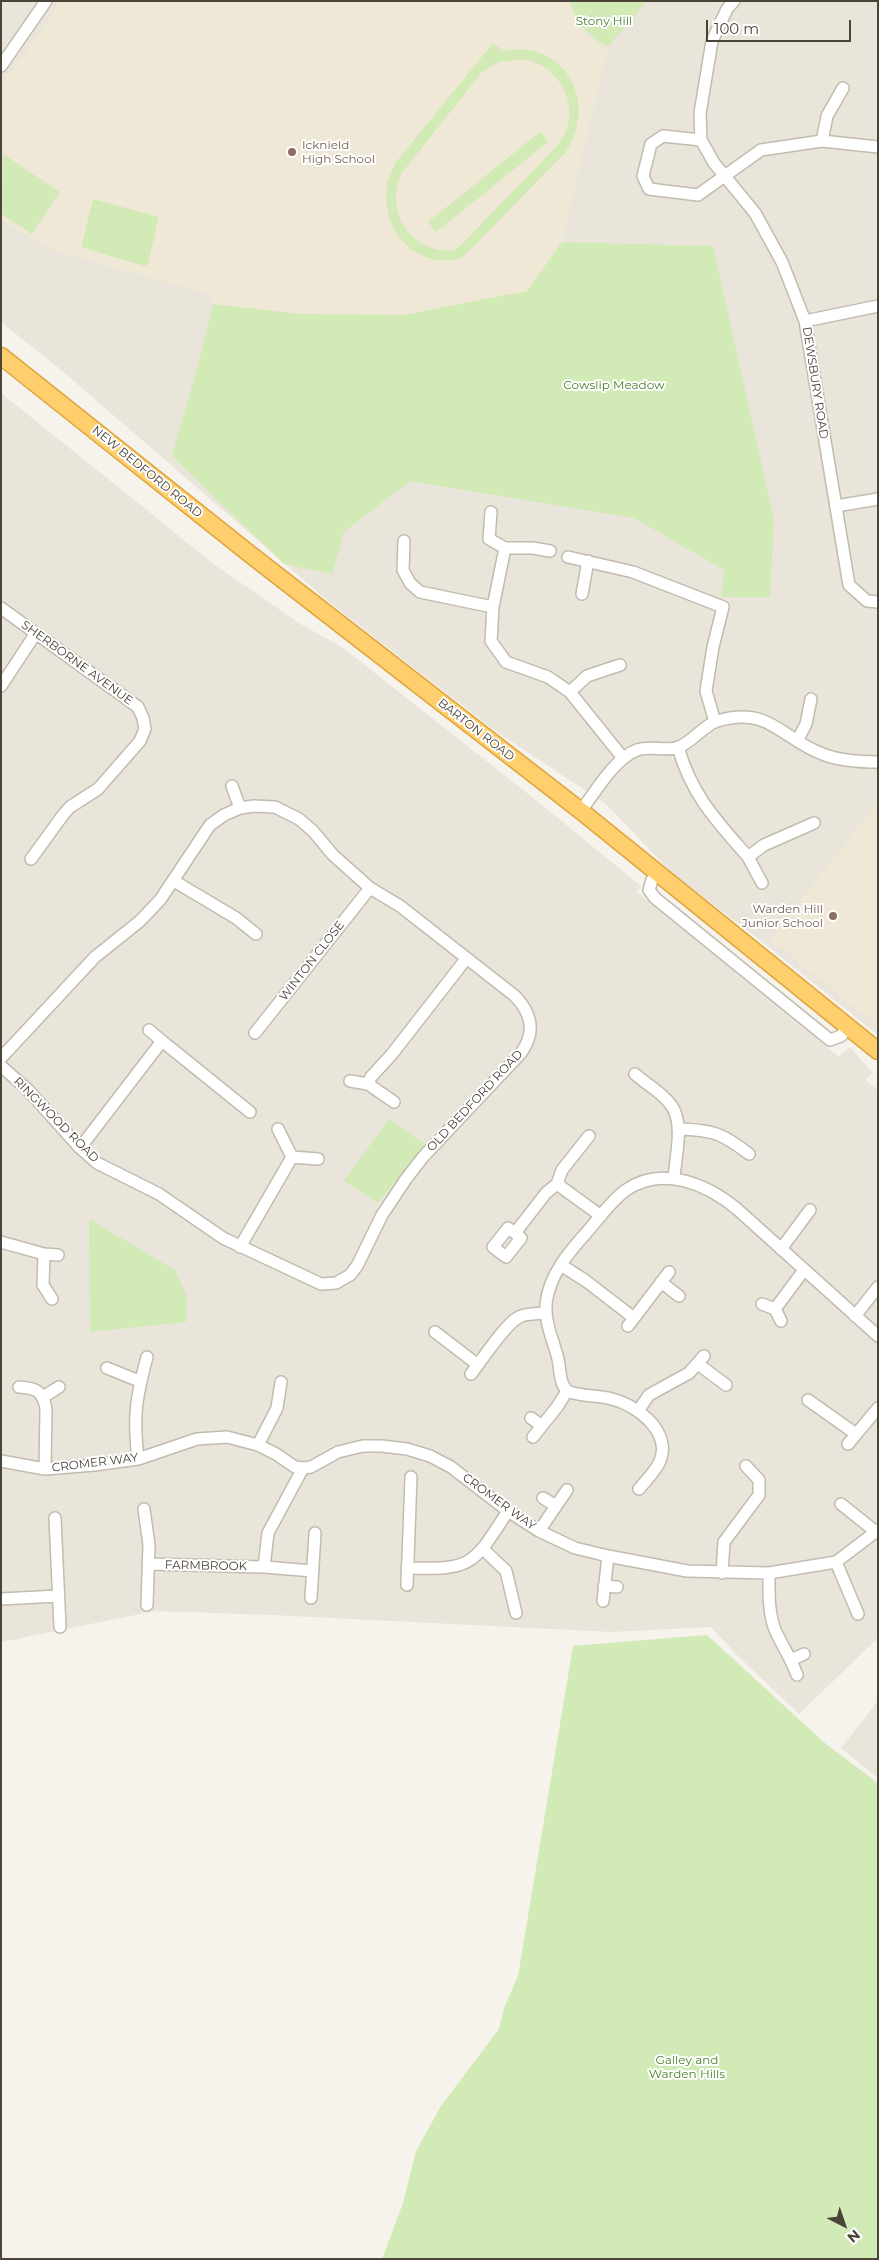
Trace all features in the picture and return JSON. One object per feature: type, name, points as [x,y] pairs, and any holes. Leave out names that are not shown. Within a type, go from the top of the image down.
[{"type":"highway","name":"NEW BEDFORD ROAD","points":[[1,356],[294,588]]},
{"type":"highway","name":"BARTON ROAD","points":[[294,588],[581,811],[878,1051]]},
{"type":"street","name":"DEWSBURY ROAD","points":[[734,1],[727,9],[712,41],[700,113],[701,140],[714,164],[726,175],[755,213],[782,262],[805,321],[849,585],[867,601],[878,602]]},
{"type":"street","points":[[1,66],[40,4]]},
{"type":"street","points":[[822,141],[827,116],[844,88]]},
{"type":"street","points":[[701,140],[663,136],[651,144],[643,176],[649,189],[698,195],[761,150],[822,141],[878,147]]},
{"type":"street","points":[[805,321],[878,306]]},
{"type":"street","points":[[836,506],[878,499]]},
{"type":"street","points":[[491,512],[489,539],[505,548],[533,548],[550,551]]},
{"type":"street","points":[[404,542],[403,570],[410,583],[420,592],[493,606]]},
{"type":"street","points":[[505,548],[493,606],[491,641],[506,662],[548,677],[570,692],[623,758]]},
{"type":"street","points":[[568,557],[633,572],[723,607],[713,647],[706,691],[715,722]]},
{"type":"street","points":[[582,594],[588,561]]},
{"type":"street","name":"SHERBORNE AVENUE","points":[[1,608],[138,707],[145,729],[140,741],[98,788],[70,807],[31,859]]},
{"type":"street","points":[[1,686],[36,634]]},
{"type":"street","points":[[570,692],[587,676],[620,665]]},
{"type":"street","points":[[796,741],[806,724],[811,698]]},
{"type":"street","points":[[581,811],[623,758],[638,750],[678,747],[715,722],[741,716],[771,722],[796,741],[825,756],[854,762],[878,762]]},
{"type":"street","points":[[678,747],[692,787],[704,807],[748,857],[762,883]]},
{"type":"street","points":[[232,786],[240,808]]},
{"type":"street","name":"OLD BEDFORD ROAD","points":[[1,1058],[95,957],[140,921],[160,900],[210,825],[224,815],[240,808],[254,806],[275,807],[299,819],[313,830],[333,855],[370,888],[400,906],[515,996],[525,1007],[531,1020],[531,1034],[528,1044],[423,1157],[390,1202]]},
{"type":"street","points":[[748,857],[764,846],[814,823]]},
{"type":"street","points":[[658,874],[652,880],[649,890],[655,898],[830,1040],[842,1036],[848,1027]]},
{"type":"street","points":[[174,881],[236,918],[256,934]]},
{"type":"street","name":"WINTON CLOSE","points":[[255,1033],[370,888]]},
{"type":"street","points":[[368,1084],[371,1077],[392,1054],[466,959]]},
{"type":"street","points":[[778,997],[790,981]]},
{"type":"street","points":[[149,1030],[250,1112]]},
{"type":"street","points":[[80,1148],[162,1041]]},
{"type":"street","name":"RINGWOOD ROAD","points":[[1,1066],[50,1112],[80,1148],[97,1164],[159,1194],[223,1238],[321,1284],[336,1283],[350,1275],[357,1266],[390,1202]]},
{"type":"street","points":[[635,1074],[670,1103],[676,1113],[678,1129],[674,1179]]},
{"type":"street","points":[[350,1081],[368,1084],[394,1102]]},
{"type":"street","points":[[278,1129],[292,1157]]},
{"type":"street","points":[[678,1129],[715,1133],[726,1137],[749,1154]]},
{"type":"street","points":[[515,1233],[546,1193],[556,1184],[562,1170],[589,1136]]},
{"type":"street","points":[[292,1157],[318,1159]]},
{"type":"street","points":[[240,1247],[292,1157]]},
{"type":"street","points":[[639,1489],[645,1472],[660,1463],[663,1450],[661,1438],[653,1426],[638,1411],[623,1402],[610,1398],[576,1395],[567,1391],[560,1378],[557,1356],[549,1332],[546,1313],[551,1282],[561,1265],[624,1191],[634,1185],[658,1178],[674,1179],[700,1186],[725,1199],[878,1336]]},
{"type":"street","points":[[556,1184],[601,1216]]},
{"type":"street","points":[[781,1249],[810,1210]]},
{"type":"street","points":[[1,1242],[44,1254],[58,1255]]},
{"type":"street","points":[[44,1254],[43,1286],[52,1298]]},
{"type":"street","points":[[561,1265],[586,1281],[631,1322],[669,1272]]},
{"type":"street","points":[[775,1309],[804,1270]]},
{"type":"street","points":[[661,1282],[679,1296]]},
{"type":"street","points":[[855,1316],[878,1287]]},
{"type":"street","points":[[762,1304],[775,1309],[781,1321]]},
{"type":"street","points":[[435,1332],[475,1369],[518,1317],[546,1313]]},
{"type":"street","points":[[138,1458],[134,1427],[139,1381],[147,1357]]},
{"type":"street","points":[[638,1411],[648,1395],[656,1389],[679,1380],[701,1360],[726,1385]]},
{"type":"street","points":[[107,1368],[139,1381]]},
{"type":"street","points":[[258,1446],[277,1408],[281,1382]]},
{"type":"street","points":[[19,1387],[34,1388],[43,1397],[46,1409],[45,1469]]},
{"type":"street","points":[[43,1397],[59,1387]]},
{"type":"street","points":[[533,1437],[567,1391]]},
{"type":"street","points":[[808,1400],[856,1434]]},
{"type":"street","points":[[848,1444],[878,1408]]},
{"type":"street","points":[[531,1418],[542,1426]]},
{"type":"street","name":"CROMER WAY","points":[[1,1461],[45,1469],[94,1465],[138,1458],[197,1440],[227,1437],[258,1446],[276,1454],[295,1467],[303,1468],[310,1467],[338,1452],[363,1446],[407,1449],[430,1456],[451,1467],[508,1511],[539,1531],[575,1548],[687,1571],[722,1573],[769,1573],[836,1562],[877,1531],[841,1504]]},
{"type":"street","points":[[722,1573],[724,1542],[759,1495],[761,1486],[759,1480],[746,1466]]},
{"type":"street","name":"FARMBROOK","points":[[264,1567],[268,1533],[303,1468]]},
{"type":"street","points":[[407,1585],[411,1477]]},
{"type":"street","name":"CROMER WAY","points":[[539,1531],[567,1490]]},
{"type":"street","points":[[543,1498],[556,1506]]},
{"type":"street","name":"FARMBROOK","points":[[144,1509],[149,1545],[147,1605]]},
{"type":"street","points":[[407,1568],[444,1569],[458,1567],[471,1561],[483,1549],[508,1511]]},
{"type":"street","points":[[54,1518],[60,1626]]},
{"type":"street","points":[[311,1598],[315,1533]]},
{"type":"street","points":[[483,1549],[506,1571],[516,1613]]},
{"type":"street","points":[[603,1601],[608,1556]]},
{"type":"street","points":[[836,1562],[858,1601],[858,1614]]},
{"type":"street","name":"FARMBROOK","points":[[148,1564],[264,1567],[313,1571]]},
{"type":"street","points":[[769,1573],[771,1618],[776,1633],[797,1675]]},
{"type":"street","points":[[604,1586],[618,1586]]},
{"type":"street","points":[[1,1599],[58,1596]]},
{"type":"street","points":[[791,1660],[804,1654]]},
{"type":"shaded area","points":[[1,1],[878,1],[878,1035],[764,943],[673,874],[606,804],[494,730],[329,602],[60,369],[1,322]]},
{"type":"shaded area","name":"Icknield High School","points":[[61,1],[569,1],[578,22],[588,36],[608,47],[562,242],[528,291],[404,315],[301,314],[213,304],[211,295],[52,250],[1,220],[1,84],[26,53]]},
{"type":"shaded area","points":[[1,393],[215,565],[299,623],[342,647],[641,886],[637,892],[839,1057],[850,1047],[873,1073],[865,1080],[878,1090],[878,1638],[799,1714],[738,1656],[711,1627],[611,1632],[155,1611],[1,1642]]},
{"type":"shaded area","name":"Warden Hill Junior School","points":[[878,802],[878,1026],[770,939]]},
{"type":"shaded area","points":[[878,1701],[878,1778],[841,1748]]},
{"type":"green space","name":"Stony Hill","points":[[569,1],[647,1],[608,47],[594,38],[584,28],[576,17]]},
{"type":"green space","points":[[493,43],[501,49],[499,52],[521,49],[541,53],[557,63],[569,77],[577,94],[579,113],[575,133],[565,153],[465,255],[459,258],[439,260],[423,256],[409,247],[398,236],[391,222],[387,207],[386,191],[397,161]],"holes":[[[522,59],[536,63],[549,71],[559,81],[566,93],[569,106],[569,120],[565,134],[556,147],[458,248],[444,251],[423,244],[414,238],[400,219],[396,197],[397,185],[401,174],[482,72],[499,62]]]},
{"type":"green space","points":[[540,132],[548,142],[436,232],[428,222]]},
{"type":"green space","points":[[3,154],[60,192],[32,234],[1,214]]},
{"type":"green space","points":[[93,199],[159,217],[147,267],[81,247]]},
{"type":"green space","name":"Cowslip Meadow","points":[[562,242],[713,246],[774,520],[770,597],[721,597],[724,570],[634,518],[410,481],[344,532],[332,574],[284,564],[172,456],[199,362],[213,304],[301,314],[404,315],[527,291]]},
{"type":"green space","points":[[389,1119],[426,1145],[378,1203],[344,1181]]},
{"type":"green space","points":[[89,1219],[175,1270],[187,1296],[186,1322],[90,1332]]},
{"type":"green space","name":"Galley and Warden Hills","points":[[707,1635],[826,1744],[878,1783],[878,2259],[382,2259],[403,2203],[416,2151],[441,2106],[499,2029],[504,2008],[518,1976],[573,1646]]},
{"type":"place","name":"Icknield High School","points":[[292,152]]},
{"type":"place","name":"Warden Hill Junior School","points":[[833,916]]}]
